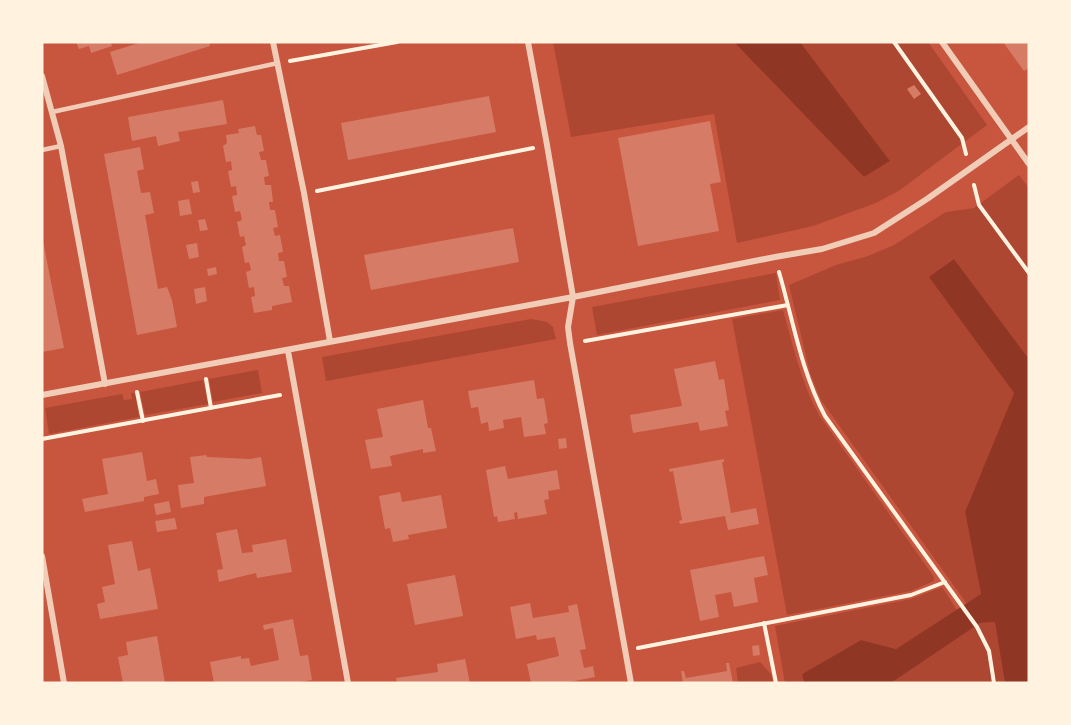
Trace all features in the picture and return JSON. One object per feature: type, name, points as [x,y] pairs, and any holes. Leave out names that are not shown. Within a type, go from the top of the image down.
[{"type":"street","points":[[273,42],[304,193],[330,341]]},
{"type":"street","points":[[528,42],[573,297],[568,327],[570,343],[631,683]]},
{"type":"street","points":[[942,42],[1029,164]]},
{"type":"street","points":[[42,76],[61,146],[105,384]]},
{"type":"street","points":[[42,395],[288,351],[775,256],[822,249],[874,233],[927,199],[1029,127]]},
{"type":"street","points":[[288,351],[348,683]]},
{"type":"street","points":[[42,556],[64,683]]},
{"type":"lane","points":[[52,112],[278,63]]},
{"type":"lane","points":[[42,150],[61,146]]},
{"type":"path","points":[[278,63],[396,42]]},
{"type":"path","points":[[894,42],[962,138],[979,205],[1029,273]]},
{"type":"path","points":[[304,193],[547,145]]},
{"type":"path","points":[[775,256],[803,366],[814,396],[825,416],[977,627],[989,651],[994,683]]},
{"type":"path","points":[[570,343],[788,305]]},
{"type":"path","points":[[204,366],[211,408]]},
{"type":"path","points":[[135,378],[143,420]]},
{"type":"path","points":[[42,439],[296,392]]},
{"type":"path","points":[[625,651],[911,595],[945,582]]},
{"type":"path","points":[[765,622],[776,683]]},
{"type":"shaded area","points":[[553,42],[734,42],[864,177],[890,161],[800,42],[928,42],[987,125],[900,190],[876,203],[813,226],[737,243],[714,114],[571,137]]},
{"type":"shaded area","points":[[734,42],[800,42],[890,161],[864,177]]},
{"type":"shaded area","points":[[1019,175],[1029,188],[1029,359],[954,259],[930,277],[1014,393],[965,512],[981,594],[967,604],[821,400],[810,373],[789,285],[836,265],[868,256],[894,245],[946,212],[974,208]]},
{"type":"shaded area","points":[[954,259],[1029,359],[1029,683],[1005,683],[995,622],[980,623],[891,683],[804,683],[802,674],[861,640],[896,649],[981,594],[965,512],[1014,393],[929,277]]},
{"type":"shaded area","points":[[776,273],[780,300],[597,335],[592,307]]},
{"type":"shaded area","points":[[783,310],[802,377],[819,415],[934,577],[934,581],[911,591],[787,615],[732,319]]},
{"type":"shaded area","points":[[531,319],[547,322],[553,327],[556,339],[326,381],[322,357]]},
{"type":"shaded area","points":[[258,370],[262,393],[213,402],[209,379]]},
{"type":"shaded area","points":[[203,380],[208,404],[145,415],[140,392]]},
{"type":"shaded area","points":[[131,393],[135,393],[139,417],[49,434],[45,408],[122,394],[124,400],[132,399]]},
{"type":"shaded area","points":[[942,587],[957,610],[896,649],[861,640],[802,674],[804,683],[785,683],[775,626],[911,599]]},
{"type":"shaded area","points":[[996,622],[1005,683],[891,683],[980,623]]},
{"type":"shaded area","points":[[760,662],[771,674],[773,683],[738,683],[736,668]]},
{"type":"building","points":[[76,42],[111,42],[112,46],[91,53],[89,46],[79,49]]},
{"type":"building","points":[[142,42],[209,42],[210,46],[117,75],[110,52]]},
{"type":"building","points":[[1003,42],[1029,42],[1029,68],[1024,71]]},
{"type":"building","points":[[914,85],[921,94],[914,99],[907,89]]},
{"type":"building","points":[[489,96],[496,132],[348,160],[341,123]]},
{"type":"building","points":[[223,100],[227,124],[178,132],[180,141],[158,146],[156,136],[132,141],[128,117]]},
{"type":"building","points":[[710,121],[721,182],[710,184],[719,231],[638,246],[618,138]]},
{"type":"building","points":[[255,126],[257,135],[261,135],[264,151],[259,152],[261,160],[266,160],[269,176],[264,177],[265,185],[271,185],[273,202],[269,202],[270,210],[275,210],[278,227],[273,228],[275,236],[280,235],[283,252],[278,253],[279,261],[284,261],[287,277],[282,278],[284,286],[289,286],[292,302],[272,306],[272,310],[254,313],[251,297],[255,296],[254,287],[249,288],[246,272],[251,270],[249,262],[245,263],[242,247],[246,245],[244,236],[240,237],[237,222],[242,220],[240,211],[235,212],[232,196],[237,195],[236,186],[231,187],[228,171],[232,170],[231,161],[226,162],[223,146],[227,143],[226,135],[239,133],[238,129]]},
{"type":"building","points":[[140,147],[144,169],[137,171],[141,193],[150,192],[154,213],[145,215],[158,289],[167,287],[177,327],[137,335],[104,154]]},
{"type":"building","points":[[198,181],[200,192],[193,193],[191,182]]},
{"type":"building","points":[[189,199],[192,214],[180,216],[178,201]]},
{"type":"building","points":[[205,219],[208,230],[200,231],[198,220]]},
{"type":"building","points":[[513,228],[519,262],[371,290],[364,255]]},
{"type":"building","points":[[42,236],[64,348],[42,352]]},
{"type":"building","points":[[197,243],[199,257],[189,259],[186,245]]},
{"type":"building","points":[[216,267],[217,274],[208,276],[207,269]]},
{"type":"building","points":[[205,287],[207,301],[196,304],[194,289]]},
{"type":"building","points":[[715,361],[719,380],[724,379],[729,410],[725,411],[728,426],[700,431],[698,422],[633,433],[630,415],[682,406],[674,369]]},
{"type":"building","points":[[534,380],[537,399],[544,398],[548,423],[544,424],[546,434],[524,437],[521,417],[503,420],[504,428],[489,431],[488,422],[481,424],[478,407],[471,408],[468,391]]},
{"type":"building","points":[[423,400],[428,428],[431,428],[436,451],[423,453],[423,449],[390,456],[392,466],[371,469],[365,440],[383,437],[377,409]]},
{"type":"building","points":[[566,438],[567,448],[559,449],[558,439]]},
{"type":"building","points":[[142,452],[147,481],[156,479],[159,494],[144,497],[144,501],[85,512],[82,499],[108,494],[102,459]]},
{"type":"building","points":[[206,455],[207,457],[250,459],[261,457],[266,486],[204,497],[204,504],[181,508],[178,485],[194,483],[190,457]]},
{"type":"building","points":[[724,459],[722,462],[731,513],[756,508],[759,524],[728,530],[725,516],[680,524],[679,521],[682,520],[673,471],[670,472],[669,469]]},
{"type":"building","points":[[505,466],[508,479],[557,470],[560,489],[548,491],[549,499],[544,500],[547,514],[518,519],[517,512],[514,513],[515,519],[498,522],[497,516],[494,517],[486,470]]},
{"type":"building","points":[[400,492],[402,502],[441,495],[447,528],[408,535],[409,539],[393,542],[390,528],[385,529],[379,496]]},
{"type":"building","points":[[169,501],[171,512],[156,515],[154,504]]},
{"type":"building","points":[[175,518],[177,529],[157,532],[155,521]]},
{"type":"building","points":[[237,529],[242,553],[253,552],[252,545],[286,539],[292,572],[257,578],[256,573],[219,582],[217,570],[223,569],[216,533]]},
{"type":"building","points":[[132,541],[138,571],[150,568],[158,609],[100,619],[97,604],[105,602],[102,587],[115,584],[108,545]]},
{"type":"building","points":[[764,556],[768,575],[754,578],[758,602],[734,607],[731,592],[715,595],[719,617],[700,621],[690,570]]},
{"type":"building","points":[[455,575],[463,616],[415,625],[407,584]]},
{"type":"building","points":[[530,603],[533,618],[569,612],[568,606],[577,604],[586,649],[580,650],[584,668],[593,666],[595,677],[564,683],[531,683],[527,664],[559,656],[555,637],[537,640],[536,635],[516,639],[510,607]]},
{"type":"building","points":[[293,619],[300,656],[308,655],[312,680],[294,683],[214,683],[210,662],[241,656],[241,659],[249,658],[251,666],[279,660],[273,628],[264,630],[263,625]]},
{"type":"building","points":[[157,636],[165,683],[123,683],[118,657],[128,655],[126,642]]},
{"type":"building","points":[[759,645],[760,655],[753,656],[752,646]]},
{"type":"building","points":[[465,659],[470,683],[397,683],[396,678],[438,672],[437,664]]},
{"type":"building","points":[[726,663],[729,663],[733,683],[683,683],[681,671],[684,671],[686,678],[727,671]]}]
